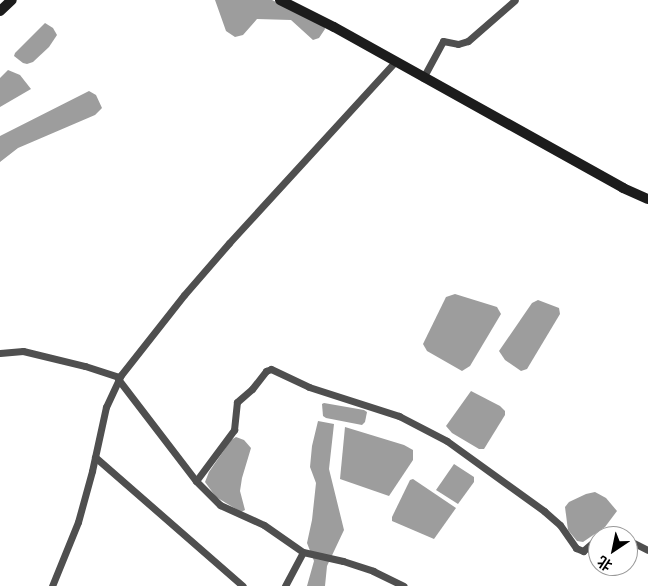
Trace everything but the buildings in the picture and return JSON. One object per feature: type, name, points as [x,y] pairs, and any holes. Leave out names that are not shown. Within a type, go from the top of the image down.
[{"type":"street","points":[[0,11],[12,0]]},
{"type":"street","points":[[280,0],[623,188],[648,199]]},
{"type":"street","points":[[423,78],[443,42],[458,44],[468,41],[516,0]]},
{"type":"street","points":[[52,586],[78,522],[106,407],[119,378],[184,295],[395,62]]},
{"type":"street","points":[[0,353],[23,351],[85,366],[119,378],[196,481],[220,505],[264,525],[303,552],[334,558],[373,571],[404,586]]},
{"type":"street","points":[[196,481],[233,433],[235,428],[234,410],[236,402],[252,389],[266,371],[271,369],[309,387],[399,416],[447,441],[544,511],[560,525],[576,548],[582,550],[588,545]]},
{"type":"street","points":[[95,457],[242,586]]},
{"type":"street","points":[[285,586],[303,552]]},
{"type":"shaded area","points":[[215,0],[272,0],[324,25],[325,29],[319,38],[313,40],[291,20],[257,19],[243,35],[235,37],[226,31]]},
{"type":"shaded area","points":[[45,23],[53,28],[57,35],[49,47],[33,62],[23,63],[14,56],[15,53]]},
{"type":"shaded area","points":[[8,70],[20,75],[31,89],[0,107],[0,78]]},
{"type":"shaded area","points":[[89,91],[96,95],[102,108],[95,115],[18,148],[0,162],[0,136]]},
{"type":"shaded area","points":[[455,294],[497,307],[501,314],[470,366],[462,371],[427,351],[423,344],[446,297]]},
{"type":"shaded area","points":[[538,300],[559,308],[560,314],[527,369],[521,371],[505,360],[499,351],[532,303]]},
{"type":"shaded area","points":[[471,391],[500,406],[505,411],[505,415],[484,449],[479,449],[452,433],[446,426]]},
{"type":"shaded area","points":[[322,404],[364,410],[367,412],[365,422],[362,425],[326,418],[323,416]]},
{"type":"shaded area","points":[[318,421],[334,424],[329,469],[344,530],[327,566],[325,586],[307,586],[314,561],[307,543],[312,520],[316,483],[310,467],[312,446]]},
{"type":"shaded area","points":[[345,427],[404,445],[413,450],[413,460],[389,496],[340,479]]},
{"type":"shaded area","points":[[236,437],[244,440],[251,448],[242,478],[240,491],[245,510],[241,512],[216,497],[205,482],[209,472],[231,440]]},
{"type":"shaded area","points":[[454,464],[474,477],[474,482],[458,504],[436,490]]},
{"type":"shaded area","points":[[413,479],[456,508],[434,539],[392,521],[392,517],[410,480]]},
{"type":"shaded area","points":[[595,492],[606,498],[617,511],[606,526],[588,526],[588,539],[583,542],[577,541],[568,530],[565,507],[569,502]]}]
